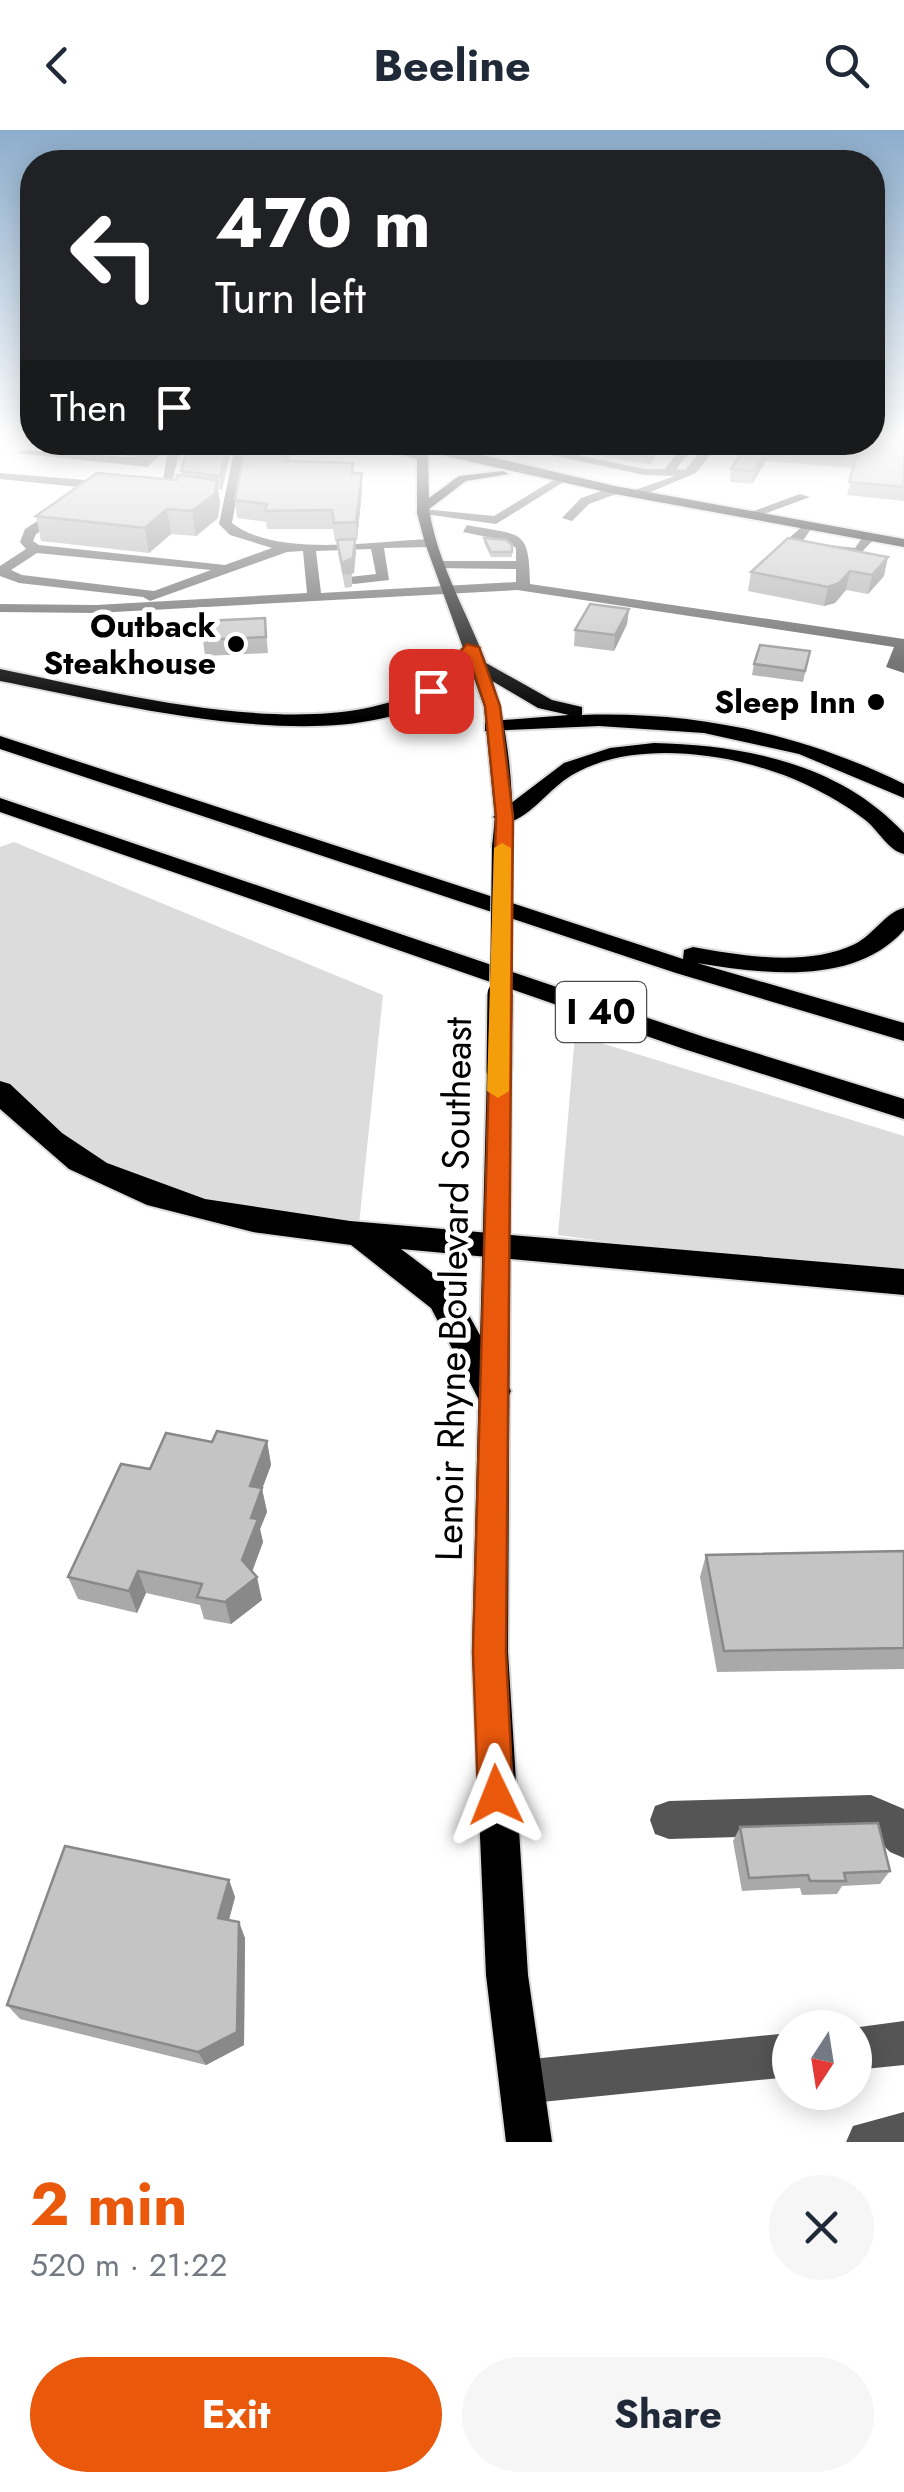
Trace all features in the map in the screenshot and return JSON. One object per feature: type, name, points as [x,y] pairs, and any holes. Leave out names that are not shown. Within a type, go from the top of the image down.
[{"type":"highway","points":[[0,675],[214,713],[319,718],[389,708],[420,698],[475,656],[545,704],[723,728],[792,744],[858,768],[904,792]]},
{"type":"highway","points":[[492,727],[571,720],[642,720]]},
{"type":"highway","name":"I 40","points":[[0,742],[539,921],[904,1032]]},
{"type":"highway","points":[[504,817],[552,778],[584,762],[641,752],[704,752],[758,761],[818,780],[870,810],[904,847]]},
{"type":"highway","name":"I 40","points":[[0,805],[594,1010],[904,1109]]},
{"type":"highway","points":[[539,921],[717,960],[782,963],[861,950],[884,938],[904,915]]},
{"type":"highway","points":[[0,1090],[61,1149],[107,1177],[163,1200],[264,1223],[904,1282]]},
{"type":"highway","points":[[358,1234],[443,1299],[493,1391]]},
{"type":"main road","name":"Lenoir Rhyne Boulevard Southeast","points":[[430,530],[492,706],[504,817],[490,1652],[500,1884],[530,2142]]},
{"type":"main road","points":[[827,530],[904,543]]},
{"type":"street","points":[[33,530],[26,542],[35,550],[229,568]]},
{"type":"street","points":[[232,530],[285,548]]},
{"type":"street","points":[[480,530],[511,538],[523,547],[523,587]]},
{"type":"street","points":[[803,530],[793,540],[798,545],[858,552],[869,538]]},
{"type":"street","points":[[464,545],[511,538]]},
{"type":"street","points":[[0,608],[124,607],[314,589],[384,578],[377,544]]},
{"type":"street","points":[[124,607],[285,548],[437,545]]},
{"type":"street","points":[[308,546],[314,589]]},
{"type":"street","points":[[35,550],[1,571],[19,579],[158,594]]},
{"type":"street","points":[[440,565],[526,566]]},
{"type":"street","points":[[314,589],[523,587],[904,644],[899,668],[890,680],[904,682]]},
{"type":"street","points":[[868,639],[880,630],[904,634]]},
{"type":"street","points":[[670,1820],[871,1814],[888,1820],[904,1838]]},
{"type":"street","points":[[872,2046],[904,2043]]},
{"type":"street","points":[[522,2082],[772,2057]]},
{"type":"street","points":[[869,2142],[904,2136]]},
{"type":"shaded area","points":[[14,842],[383,995],[358,1234],[163,1200],[36,1128],[0,1088],[0,847]]},
{"type":"shaded area","points":[[575,1035],[904,1136],[904,1281],[558,1235]]},
{"type":"building","points":[[484,538],[506,540],[512,545],[512,552],[491,552]]},
{"type":"building","points":[[788,538],[888,557],[872,575],[850,571],[839,583],[828,587],[751,572]]},
{"type":"building","points":[[355,539],[353,558],[344,562],[345,570],[351,573],[344,573],[337,540]]},
{"type":"building","points":[[590,604],[629,609],[615,635],[575,630]]},
{"type":"building","points":[[265,618],[266,637],[203,640],[204,621]]},
{"type":"building","points":[[760,645],[810,651],[805,671],[754,664]]},
{"type":"building","points":[[217,1431],[267,1441],[250,1486],[262,1488],[251,1518],[258,1519],[242,1560],[257,1577],[225,1602],[197,1597],[202,1584],[138,1571],[129,1591],[68,1577],[121,1464],[150,1469],[166,1433],[212,1442]]},
{"type":"building","points":[[904,1551],[904,1648],[724,1651],[706,1555]]},
{"type":"building","points":[[878,1823],[890,1871],[844,1873],[846,1881],[810,1881],[808,1875],[749,1878],[740,1827]]},
{"type":"building","points":[[65,1846],[229,1880],[218,1918],[239,1922],[237,2032],[198,2052],[7,2005]]},
{"type":"slow traffic","points":[[498,1091],[502,848]]},
{"type":"place","name":"Outback Steakhouse","points":[[236,644]]},
{"type":"place","name":"Sleep Inn","points":[[876,702]]},
{"type":"route","points":[[431,691],[472,647],[492,706],[504,817],[490,1652],[496,1795]]}]
